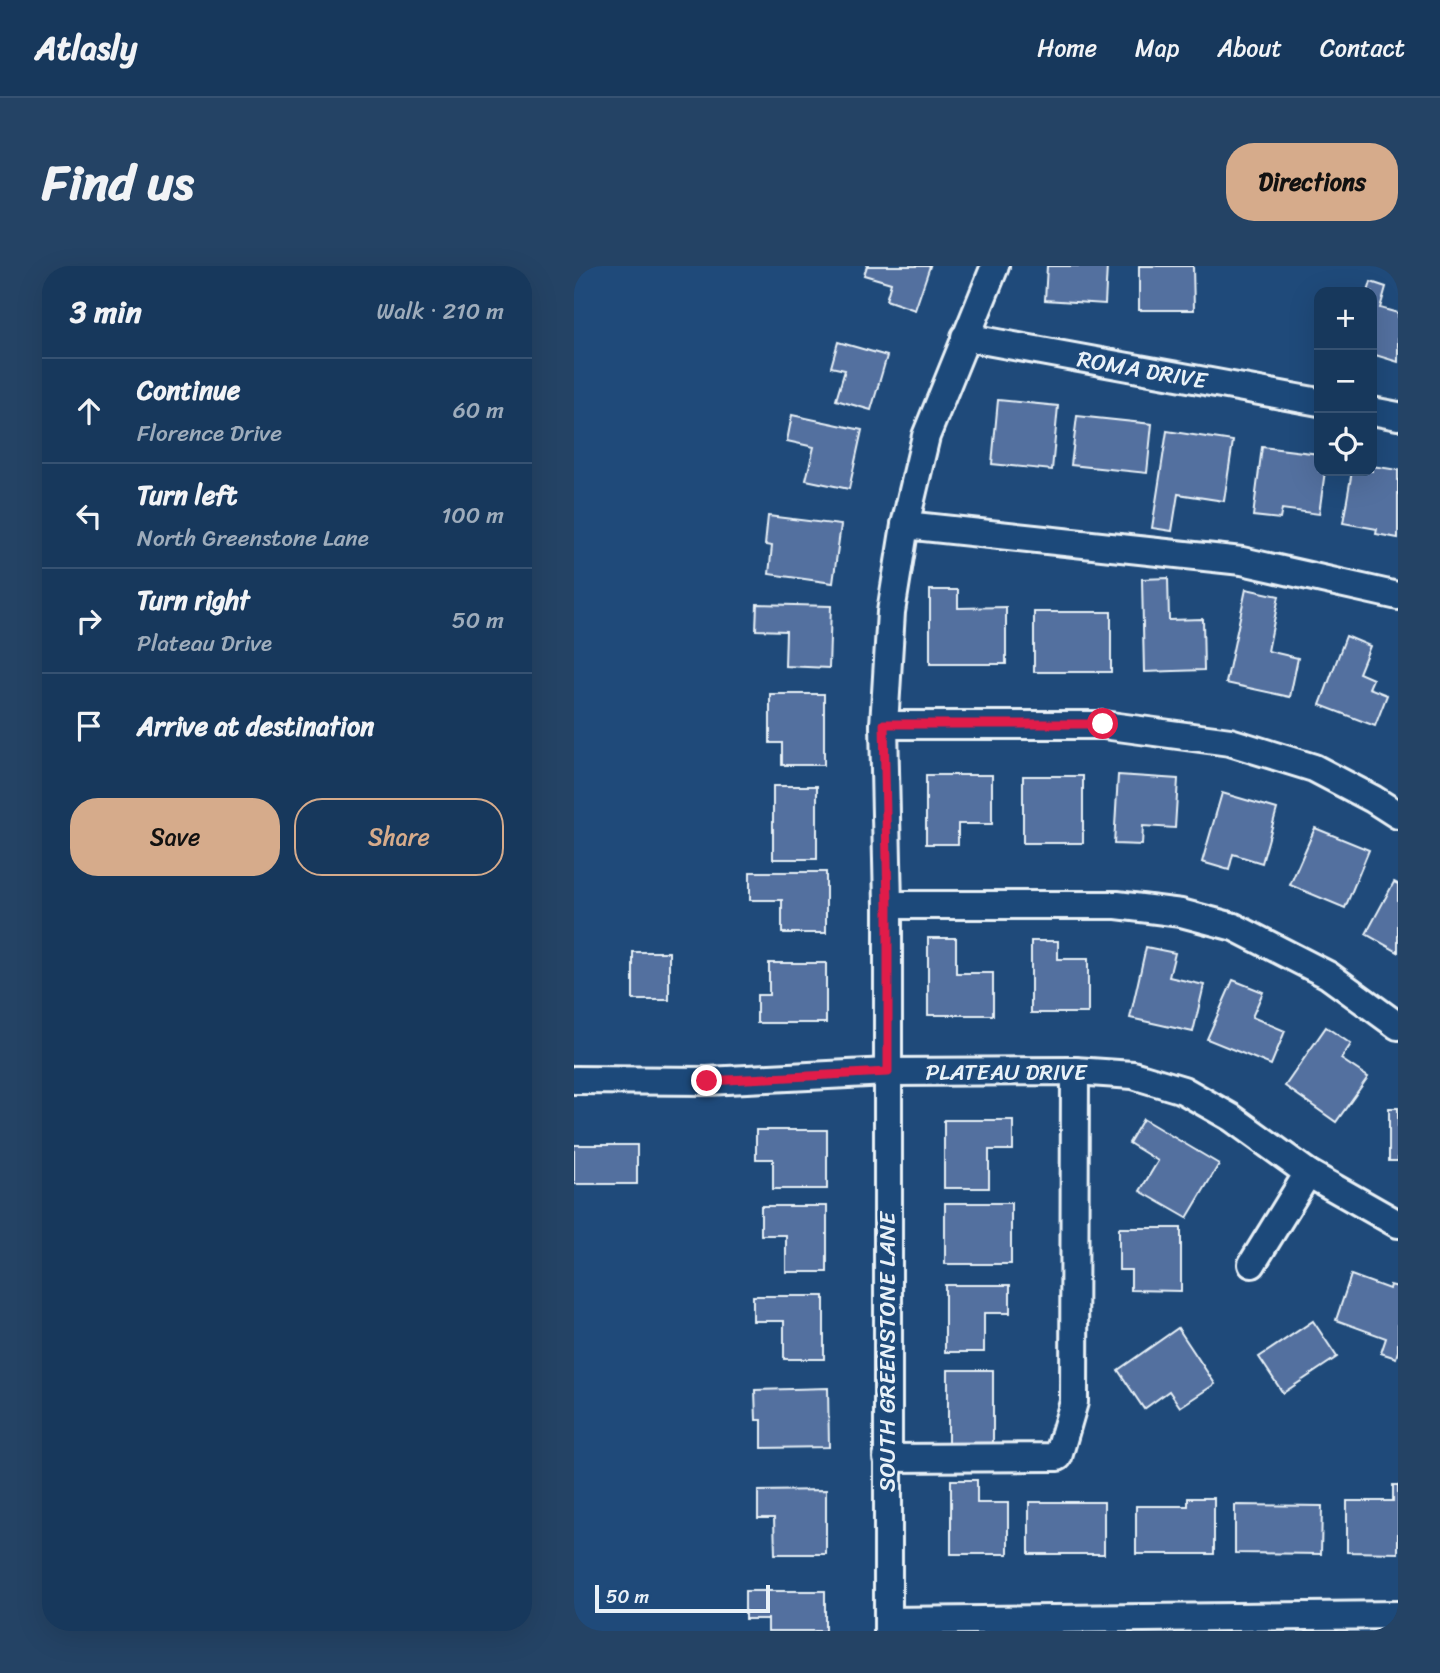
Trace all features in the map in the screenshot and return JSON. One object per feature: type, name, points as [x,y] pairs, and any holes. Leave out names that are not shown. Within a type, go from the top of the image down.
[{"type":"street","name":"SOUTH GREENSTONE LANE","points":[[888,1626],[888,905],[884,724],[891,612],[905,525],[926,436],[995,266]]},
{"type":"street","name":"ROMA DRIVE","points":[[965,337],[1314,401]]},
{"type":"street","points":[[1377,412],[1398,416]]},
{"type":"street","points":[[905,525],[1242,561],[1398,596]]},
{"type":"street","points":[[884,724],[1103,724],[1230,742],[1314,768],[1373,799],[1398,816]]},
{"type":"street","points":[[888,905],[1116,905],[1181,913],[1234,927],[1328,975],[1398,1026]]},
{"type":"street","points":[[887,1458],[1058,1457],[1074,1402],[1075,1071]]},
{"type":"street","name":"PLATEAU DRIVE","points":[[574,1080],[707,1081],[888,1072],[1075,1071],[1133,1075],[1184,1090],[1232,1118],[1308,1173],[1398,1224]]},
{"type":"street","points":[[1252,1264],[1308,1173]]},
{"type":"street","points":[[888,1626],[1398,1615]]},
{"type":"building","points":[[867,266],[930,266],[915,310],[886,300],[891,283],[864,275]]},
{"type":"building","points":[[1047,266],[1107,266],[1105,304],[1045,300]]},
{"type":"building","points":[[1139,266],[1193,266],[1194,310],[1139,310]]},
{"type":"building","points":[[1371,282],[1386,287],[1380,308],[1398,313],[1398,362],[1377,356],[1377,287],[1370,287]]},
{"type":"building","points":[[838,342],[887,356],[871,410],[836,400],[845,370],[831,367]]},
{"type":"building","points":[[998,400],[1058,406],[1052,470],[992,464]]},
{"type":"building","points":[[792,415],[862,430],[849,489],[806,480],[814,447],[787,441]]},
{"type":"building","points":[[1077,416],[1152,424],[1147,473],[1071,465]]},
{"type":"building","points":[[1167,431],[1233,441],[1224,501],[1178,494],[1172,531],[1152,528]]},
{"type":"building","points":[[1262,447],[1314,453],[1314,476],[1324,476],[1319,514],[1282,509],[1280,519],[1253,516]]},
{"type":"building","points":[[1377,467],[1398,470],[1398,538],[1376,534],[1377,529],[1343,523],[1351,476],[1377,476]]},
{"type":"building","points":[[768,516],[841,525],[833,583],[769,574],[772,546],[765,545]]},
{"type":"building","points":[[1168,578],[1169,620],[1203,619],[1204,670],[1144,672],[1142,579]]},
{"type":"building","points":[[1246,589],[1279,596],[1268,651],[1298,658],[1290,697],[1226,683]]},
{"type":"building","points":[[930,590],[958,590],[958,608],[1006,607],[1006,664],[930,664]]},
{"type":"building","points":[[757,604],[831,606],[829,668],[785,666],[786,631],[756,630]]},
{"type":"building","points":[[1034,612],[1111,612],[1111,672],[1034,672]]},
{"type":"building","points":[[1346,636],[1370,646],[1359,673],[1373,679],[1369,688],[1387,695],[1375,726],[1320,705]]},
{"type":"building","points":[[770,694],[824,694],[824,765],[782,765],[782,743],[770,743]]},
{"type":"building","points":[[926,775],[992,775],[992,824],[958,824],[958,844],[926,844]]},
{"type":"building","points":[[1118,775],[1178,779],[1175,828],[1143,826],[1142,845],[1114,844]]},
{"type":"building","points":[[1023,776],[1083,776],[1083,843],[1023,843]]},
{"type":"building","points":[[773,786],[817,786],[817,859],[773,859]]},
{"type":"building","points":[[1222,793],[1277,809],[1262,863],[1233,854],[1229,870],[1202,862]]},
{"type":"building","points":[[1315,828],[1369,850],[1345,908],[1290,885]]},
{"type":"building","points":[[750,872],[826,872],[826,933],[782,933],[782,900],[750,900]]},
{"type":"building","points":[[1394,882],[1398,884],[1398,952],[1366,934]]},
{"type":"building","points":[[928,938],[956,938],[956,973],[993,973],[993,1015],[928,1015]]},
{"type":"building","points":[[1031,941],[1058,941],[1058,959],[1088,959],[1088,1013],[1031,1013]]},
{"type":"building","points":[[1146,947],[1175,953],[1169,977],[1204,985],[1193,1032],[1130,1018]]},
{"type":"building","points":[[633,952],[669,952],[669,1000],[633,1000]]},
{"type":"building","points":[[769,963],[826,963],[826,1023],[757,1023],[757,995],[769,995]]},
{"type":"building","points":[[1233,980],[1263,992],[1252,1017],[1285,1031],[1271,1065],[1207,1039]]},
{"type":"building","points":[[1326,1027],[1351,1044],[1341,1059],[1368,1077],[1336,1122],[1285,1086]]},
{"type":"building","points":[[1389,1108],[1398,1108],[1398,1161],[1389,1161]]},
{"type":"building","points":[[1143,1119],[1219,1164],[1187,1218],[1140,1191],[1158,1161],[1129,1143]]},
{"type":"building","points":[[944,1120],[1013,1120],[1013,1150],[989,1150],[989,1188],[944,1188]]},
{"type":"building","points":[[756,1130],[827,1130],[827,1189],[773,1189],[773,1159],[756,1159]]},
{"type":"building","points":[[574,1145],[637,1145],[637,1184],[574,1184]]},
{"type":"building","points":[[945,1203],[1011,1203],[1011,1264],[945,1264]]},
{"type":"building","points":[[761,1206],[827,1206],[827,1272],[786,1272],[786,1235],[761,1235]]},
{"type":"building","points":[[1119,1228],[1181,1228],[1181,1291],[1131,1290],[1131,1270],[1119,1270]]},
{"type":"building","points":[[1351,1275],[1389,1289],[1390,1285],[1398,1287],[1396,1358],[1381,1353],[1386,1338],[1336,1320]]},
{"type":"building","points":[[945,1285],[1010,1285],[1010,1313],[984,1313],[984,1352],[945,1352]]},
{"type":"building","points":[[753,1296],[824,1296],[824,1359],[784,1359],[784,1321],[753,1321]]},
{"type":"building","points":[[1313,1321],[1337,1357],[1283,1393],[1259,1357]]},
{"type":"building","points":[[1178,1328],[1215,1384],[1180,1407],[1169,1391],[1144,1409],[1118,1370]]},
{"type":"building","points":[[948,1370],[993,1370],[993,1445],[948,1445]]},
{"type":"building","points":[[828,1388],[829,1447],[762,1448],[762,1420],[756,1420],[755,1390]]},
{"type":"building","points":[[951,1480],[977,1480],[977,1503],[1008,1503],[1008,1554],[951,1554]]},
{"type":"building","points":[[1393,1485],[1398,1485],[1398,1553],[1347,1552],[1347,1501],[1393,1501]]},
{"type":"building","points":[[826,1490],[826,1554],[775,1554],[774,1518],[758,1518],[758,1491]]},
{"type":"building","points":[[1188,1498],[1214,1498],[1214,1554],[1136,1554],[1136,1506],[1188,1506]]},
{"type":"building","points":[[1029,1502],[1104,1502],[1104,1554],[1029,1554]]},
{"type":"building","points":[[1235,1505],[1322,1506],[1321,1554],[1235,1553]]},
{"type":"building","points":[[745,1591],[825,1591],[825,1631],[768,1631],[768,1619],[745,1619]]},
{"type":"route","points":[[707,1081],[888,1072],[884,724],[1103,724]]}]
